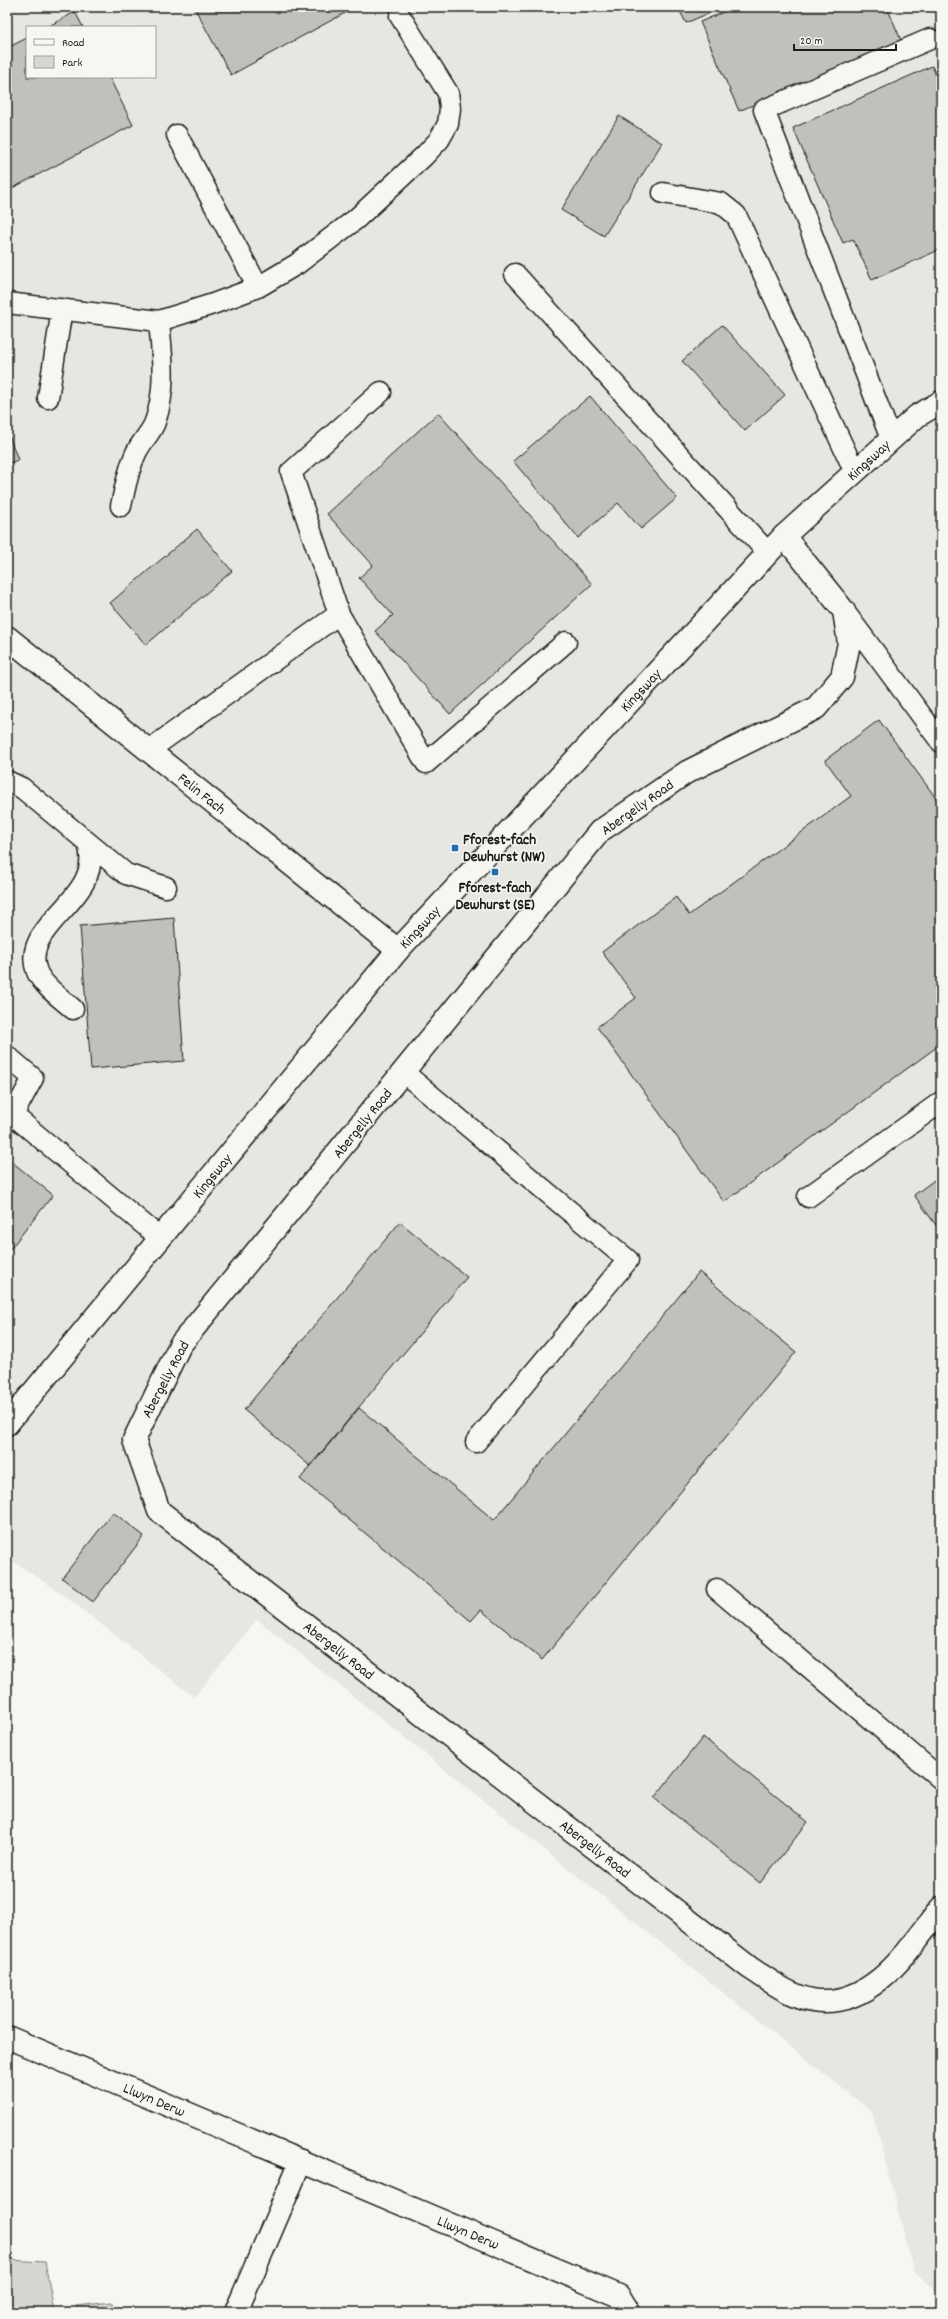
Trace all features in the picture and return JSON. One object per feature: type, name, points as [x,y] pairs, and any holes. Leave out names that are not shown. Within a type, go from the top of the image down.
[{"type":"street","name":"Kingsway","points":[[7,1424],[398,950],[784,536],[854,470],[917,416],[941,402]]},
{"type":"street","name":"Abergelly Road","points":[[784,536],[844,611],[849,643],[842,677],[816,708],[688,772],[600,831],[180,1345],[134,1440],[159,1511],[744,1963],[784,1989],[811,2000],[832,2002],[855,1996],[877,1982],[899,1963],[941,1908]]},
{"type":"street","name":"Felin Fach","points":[[7,637],[398,950]]},
{"type":"street","name":"Llwyn Derw","points":[[7,2037],[619,2296],[629,2312]]},
{"type":"street","points":[[236,2312],[301,2161]]},
{"type":"lane","points":[[7,303],[159,321],[213,304],[258,286],[297,264],[356,218],[424,156],[439,140],[448,124],[450,108],[448,93],[400,16]]},
{"type":"lane","points":[[891,439],[764,110],[930,39]]},
{"type":"lane","points":[[177,135],[258,286]]},
{"type":"lane","points":[[663,193],[721,203],[736,215],[854,470]]},
{"type":"lane","points":[[515,274],[768,553]]},
{"type":"lane","points":[[48,398],[62,310]]},
{"type":"lane","points":[[121,506],[129,471],[136,452],[155,423],[160,403],[163,384],[159,321]]},
{"type":"lane","points":[[381,392],[291,472],[339,614],[426,763],[566,642]]},
{"type":"lane","points":[[844,611],[941,742]]},
{"type":"lane","points":[[149,750],[339,614]]},
{"type":"lane","points":[[7,781],[22,788],[126,874],[166,887]]},
{"type":"lane","points":[[73,1009],[44,984],[37,972],[36,948],[41,937],[89,876],[92,862],[88,844]]},
{"type":"lane","points":[[7,1056],[33,1078],[13,1115],[160,1238]]},
{"type":"lane","points":[[404,1072],[628,1260],[476,1442]]},
{"type":"lane","points":[[808,1197],[941,1102]]},
{"type":"lane","points":[[717,1589],[941,1779]]},
{"type":"shaded area","points":[[7,7],[941,7],[941,2295],[914,2272],[872,2112],[257,1619],[194,1697],[65,1596],[7,1557]]},
{"type":"green space","points":[[7,2260],[45,2262],[54,2312],[7,2312]]},
{"type":"green space","points":[[112,2302],[113,2312],[77,2312],[76,2306]]},
{"type":"building","points":[[194,7],[356,7],[231,75]]},
{"type":"building","points":[[678,7],[723,7],[686,23]]},
{"type":"building","points":[[735,7],[887,7],[901,40],[739,111],[700,22]]},
{"type":"building","points":[[75,12],[82,26],[49,26]]},
{"type":"building","points":[[26,38],[26,78],[110,78],[133,125],[7,191],[7,48]]},
{"type":"building","points":[[932,66],[941,86],[941,249],[872,280],[853,239],[843,243],[793,128]]},
{"type":"building","points":[[619,116],[662,143],[604,236],[561,210]]},
{"type":"building","points":[[722,325],[785,395],[745,431],[682,361]]},
{"type":"building","points":[[590,396],[677,498],[641,529],[618,503],[578,538],[513,461]]},
{"type":"building","points":[[438,413],[592,584],[450,714],[375,631],[393,615],[359,578],[373,565],[327,514]]},
{"type":"building","points":[[7,430],[18,460],[7,464]]},
{"type":"building","points":[[197,529],[232,571],[146,645],[110,603]]},
{"type":"building","points":[[879,720],[941,805],[941,1044],[724,1202],[597,1027],[636,998],[602,952],[676,897],[689,915],[851,796],[825,760]]},
{"type":"building","points":[[174,918],[184,1061],[91,1069],[80,926]]},
{"type":"building","points":[[7,1071],[13,1076],[7,1084]]},
{"type":"building","points":[[7,1158],[53,1195],[7,1253]]},
{"type":"building","points":[[941,1175],[941,1232],[914,1195]]},
{"type":"building","points":[[400,1222],[467,1277],[310,1466],[244,1410]]},
{"type":"building","points":[[699,1272],[796,1352],[542,1660],[481,1610],[471,1621],[300,1479],[359,1408],[494,1520]]},
{"type":"building","points":[[113,1512],[144,1536],[93,1602],[62,1578]]},
{"type":"building","points":[[703,1737],[808,1822],[760,1883],[654,1798]]},
{"type":"place","name":"Fforest-fach Dewhurst (NW)","points":[[455,848]]},
{"type":"place","name":"Fforest-fach Dewhurst (SE)","points":[[495,872]]}]
